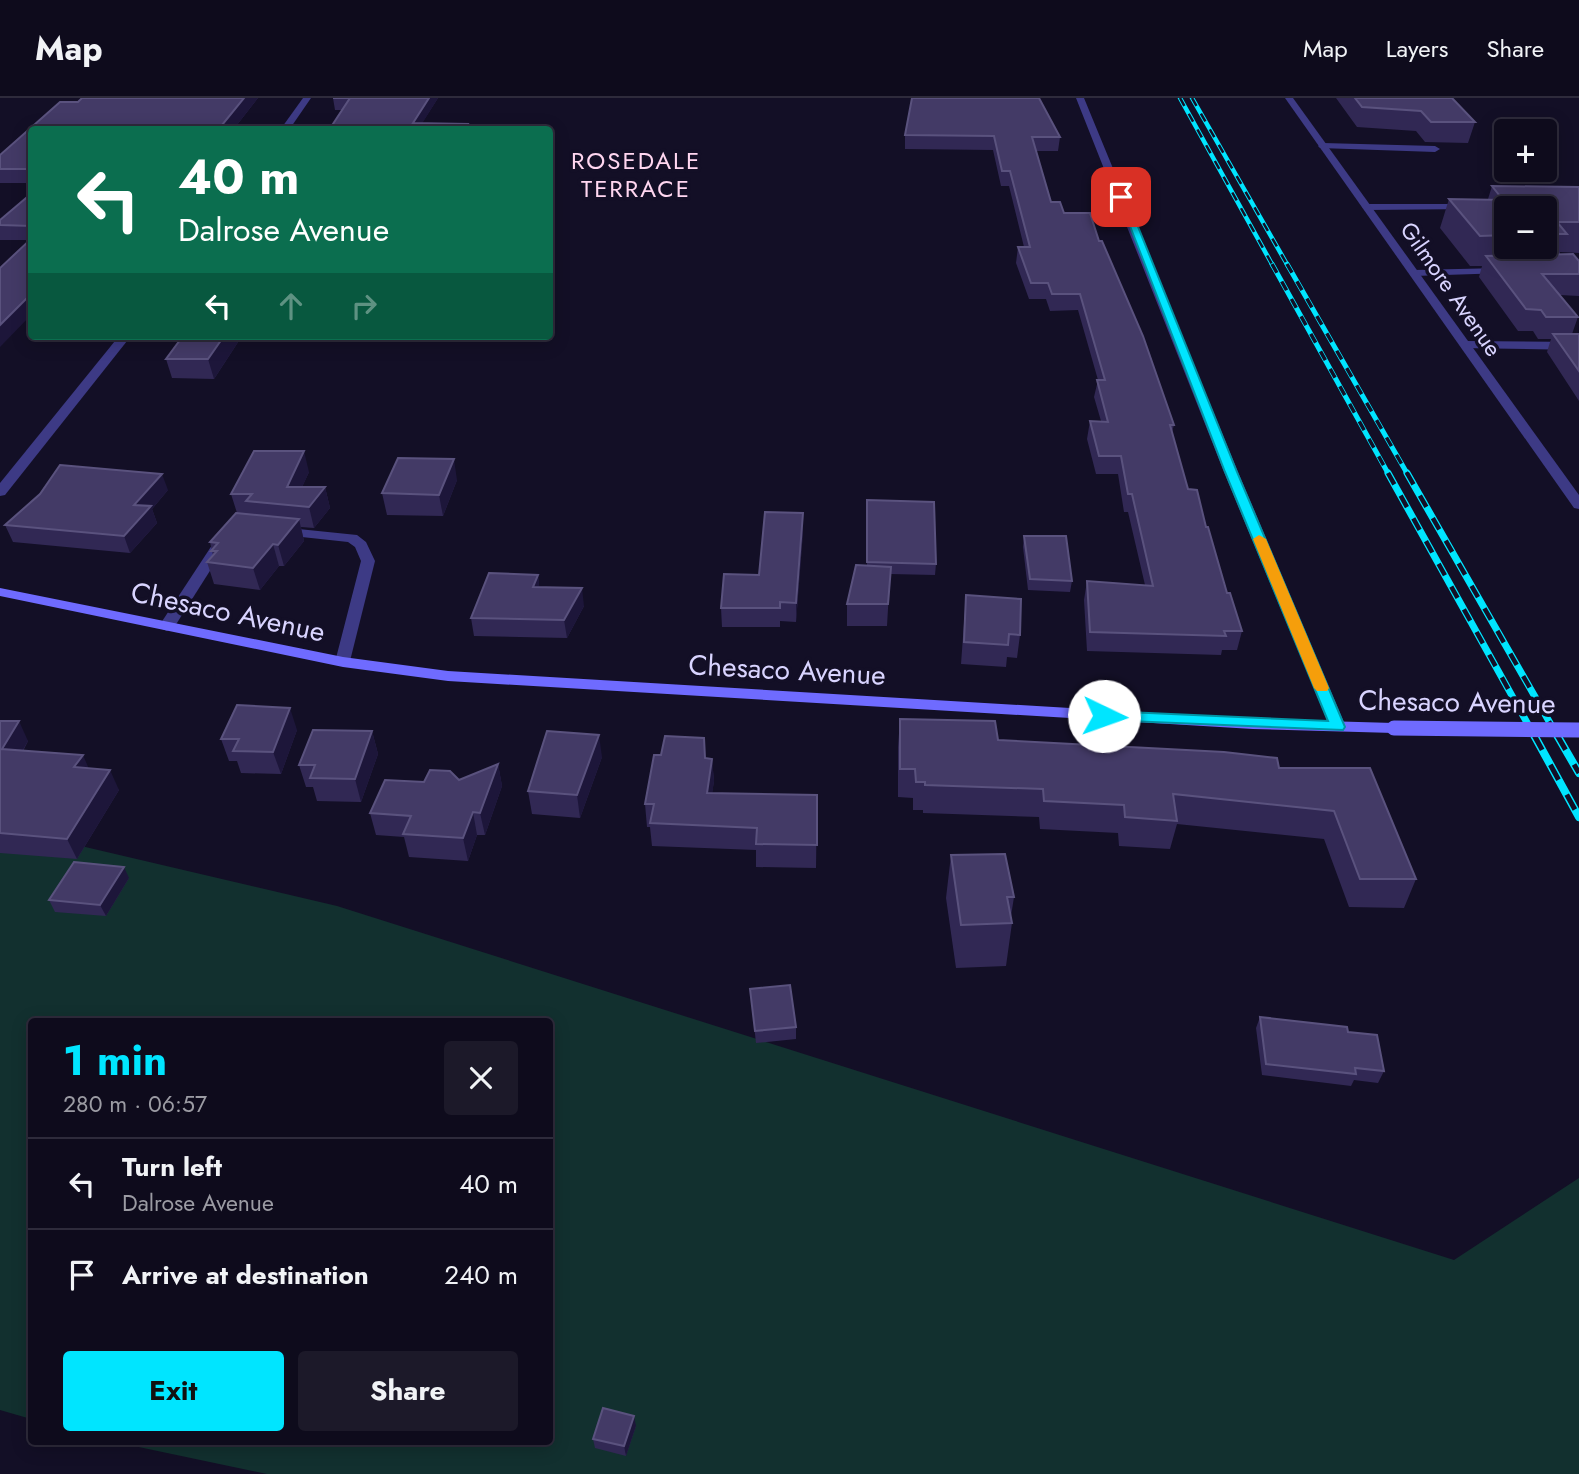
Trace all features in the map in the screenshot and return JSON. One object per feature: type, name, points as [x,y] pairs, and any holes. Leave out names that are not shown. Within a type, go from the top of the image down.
[{"type":"street","points":[[287,126],[307,98]]},
{"type":"street","points":[[1080,98],[1231,472],[1338,727]]},
{"type":"street","name":"Gilmore Avenue","points":[[1289,98],[1579,505]]},
{"type":"street","points":[[1323,146],[1435,149]]},
{"type":"street","points":[[1367,207],[1482,207]]},
{"type":"street","points":[[1414,273],[1511,271]]},
{"type":"street","points":[[0,492],[121,340]]},
{"type":"street","points":[[1465,345],[1579,346]]},
{"type":"street","points":[[166,626],[222,537],[240,528]]},
{"type":"street","points":[[261,529],[352,538],[361,545],[368,561],[343,662]]},
{"type":"street","name":"Chesaco Avenue","points":[[0,592],[343,662],[448,676],[1067,714],[1338,727],[1579,730]]},
{"type":"green space","points":[[0,827],[337,906],[1454,1260],[1579,1178],[1579,1474],[267,1474],[129,1445],[553,1445],[553,1018],[28,1018],[28,1418],[0,1410]]},
{"type":"building","points":[[82,98],[244,98],[221,126],[33,126],[60,102],[78,102]]},
{"type":"building","points":[[350,98],[429,98],[413,123],[468,124],[467,126],[332,126]]},
{"type":"building","points":[[912,98],[1039,98],[1060,137],[1032,137],[1051,202],[1060,202],[1064,213],[1090,213],[1099,241],[1102,241],[1143,336],[1174,425],[1170,425],[1188,489],[1197,490],[1227,593],[1230,593],[1242,631],[1224,631],[1226,636],[1090,632],[1087,581],[1153,586],[1132,494],[1128,494],[1121,456],[1099,456],[1090,421],[1108,422],[1097,380],[1105,380],[1080,294],[1052,294],[1048,283],[1031,283],[1018,247],[1030,247],[1010,171],[1002,171],[994,136],[905,135]]},
{"type":"building","points":[[1355,98],[1452,98],[1475,122],[1431,122],[1421,111],[1362,107]]},
{"type":"building","points":[[28,130],[28,169],[0,169],[0,155]]},
{"type":"building","points":[[1492,186],[1579,187],[1579,222],[1557,222],[1557,196],[1500,196]]},
{"type":"building","points":[[28,196],[28,226],[0,225],[0,220]]},
{"type":"building","points":[[1449,199],[1494,200],[1494,235],[1480,236]]},
{"type":"building","points":[[1557,222],[1567,234],[1557,234]]},
{"type":"building","points":[[28,242],[28,297],[0,325],[0,268]]},
{"type":"building","points":[[1557,254],[1573,254],[1579,261],[1579,274],[1542,274],[1578,317],[1546,317],[1541,310],[1526,309],[1486,256],[1494,256],[1494,259],[1557,259]]},
{"type":"building","points":[[1553,334],[1579,334],[1579,371]]},
{"type":"building","points":[[180,340],[221,340],[208,359],[166,359]]},
{"type":"building","points":[[254,451],[304,451],[287,487],[325,487],[309,507],[246,501],[252,494],[231,494]]},
{"type":"building","points":[[398,458],[454,459],[439,495],[382,493]]},
{"type":"building","points":[[60,465],[162,474],[134,505],[151,506],[124,536],[5,525],[40,494]]},
{"type":"building","points":[[867,500],[934,502],[936,564],[867,562]]},
{"type":"building","points":[[765,512],[803,513],[796,603],[780,602],[780,608],[721,608],[724,574],[759,575]]},
{"type":"building","points":[[236,513],[299,519],[278,545],[273,544],[253,568],[207,562],[217,551],[211,551],[218,543],[210,542]]},
{"type":"building","points":[[1024,536],[1066,536],[1072,581],[1030,579]]},
{"type":"building","points":[[856,565],[891,567],[888,604],[847,604]]},
{"type":"building","points":[[489,573],[538,575],[533,587],[582,588],[564,620],[471,618]]},
{"type":"building","points":[[966,595],[1021,599],[1020,635],[1009,634],[1008,645],[964,642]]},
{"type":"building","points":[[237,705],[290,708],[273,752],[233,751],[239,739],[221,739]]},
{"type":"building","points":[[900,719],[995,721],[998,740],[1224,752],[1277,758],[1279,768],[1370,768],[1416,879],[1360,879],[1334,811],[1173,794],[1177,821],[1125,817],[1124,805],[1044,801],[1043,789],[925,785],[925,782],[916,782],[915,769],[900,769]]},
{"type":"building","points":[[0,721],[19,721],[2,749],[83,755],[74,767],[110,770],[67,839],[0,833]]},
{"type":"building","points":[[313,730],[372,731],[355,779],[310,778],[315,765],[299,765]]},
{"type":"building","points":[[547,731],[599,735],[577,795],[528,791]]},
{"type":"building","points":[[665,736],[704,738],[705,758],[712,759],[707,793],[817,795],[817,845],[756,844],[757,828],[650,823],[654,804],[645,804],[654,755],[661,755]]},
{"type":"building","points":[[498,764],[480,813],[473,812],[463,838],[403,834],[411,816],[370,813],[385,780],[424,782],[430,770],[450,771],[459,780]]},
{"type":"building","points":[[1005,854],[1014,897],[1007,897],[1012,923],[961,925],[951,855]]},
{"type":"building","points":[[74,862],[124,867],[100,905],[49,900]]},
{"type":"building","points":[[790,985],[796,1027],[755,1031],[750,989]]},
{"type":"building","points":[[1260,1017],[1347,1027],[1348,1032],[1377,1035],[1384,1071],[1355,1068],[1356,1074],[1266,1064]]},
{"type":"building","points":[[603,1408],[634,1416],[624,1446],[593,1439]]},
{"type":"railway","points":[[1180,98],[1273,266]]},
{"type":"railway","points":[[1192,98],[1288,266]]},
{"type":"railway","points":[[1272,264],[1389,475]]},
{"type":"railway","points":[[1287,264],[1408,475]]},
{"type":"railway","points":[[1388,473],[1535,737]]},
{"type":"railway","points":[[1407,473],[1558,737]]},
{"type":"railway","points":[[1534,735],[1579,817]]},
{"type":"railway","points":[[1557,735],[1579,773]]},
{"type":"slow traffic","points":[[1259,539],[1322,688]]},
{"type":"district","name":"ROSEDALE TERRACE","points":[[636,174]]},
{"type":"route","points":[[1104,716],[1338,727],[1231,472],[1121,197]]}]
